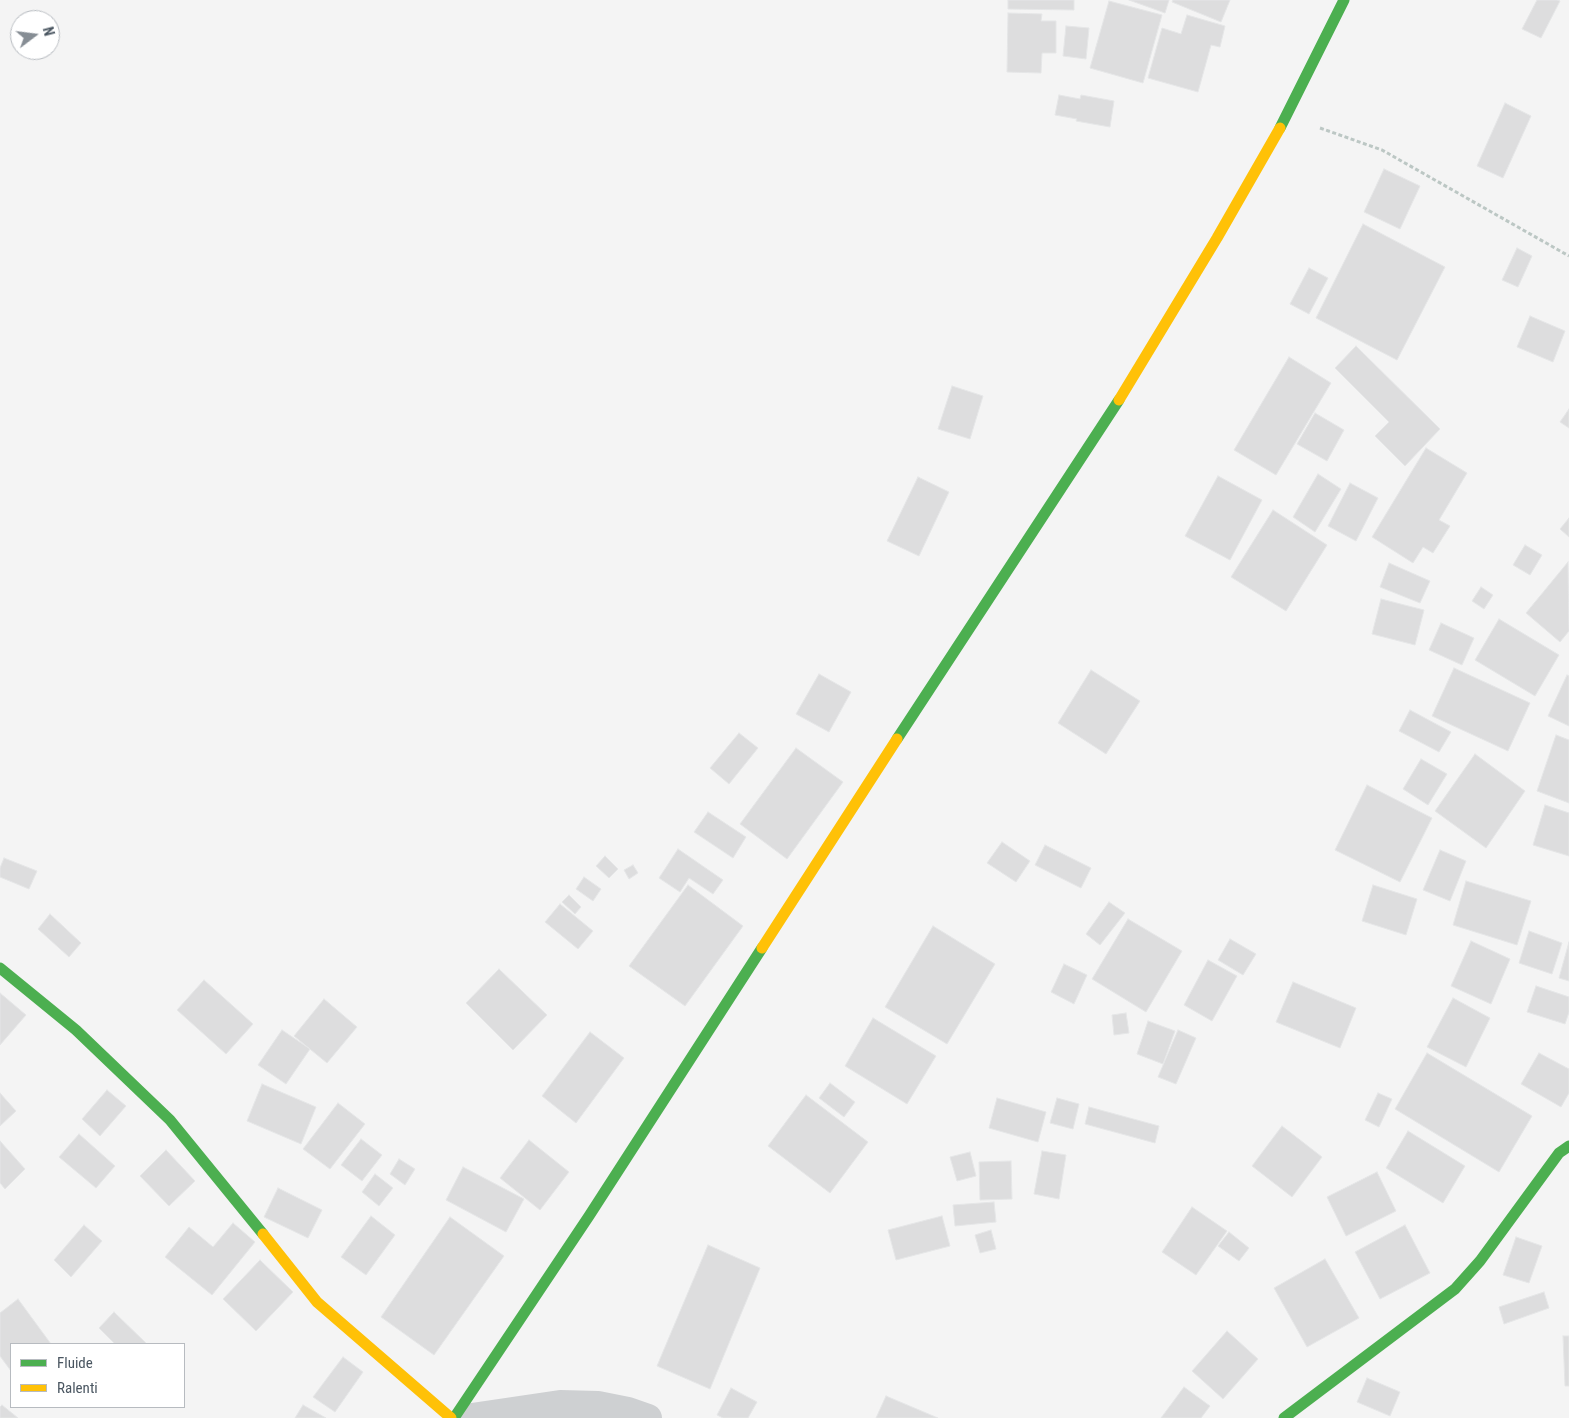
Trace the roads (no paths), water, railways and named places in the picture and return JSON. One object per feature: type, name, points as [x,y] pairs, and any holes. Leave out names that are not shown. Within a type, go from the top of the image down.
[{"type":"main road","points":[[0,968],[76,1030],[170,1120],[317,1302],[453,1418],[589,1216],[929,689],[1126,389],[1217,238],[1286,117],[1344,0]]},
{"type":"main road","points":[[1284,1418],[1455,1289],[1480,1261],[1559,1153],[1569,1146]]},
{"type":"street","points":[[465,1418],[560,1404],[598,1405],[628,1411],[648,1418]]}]
